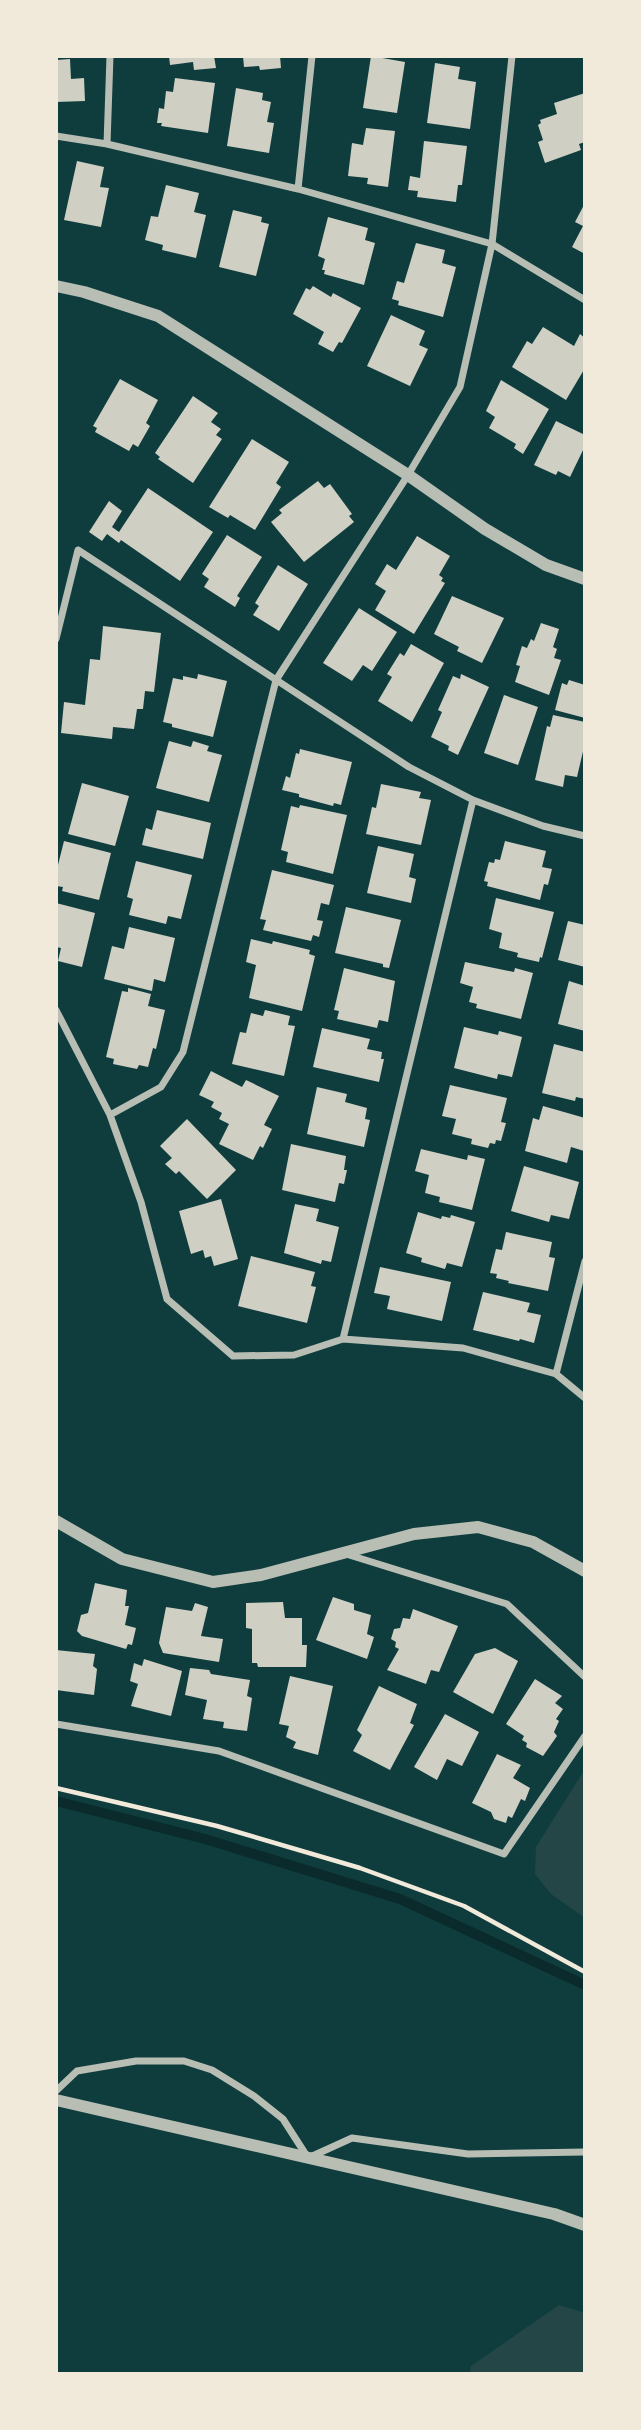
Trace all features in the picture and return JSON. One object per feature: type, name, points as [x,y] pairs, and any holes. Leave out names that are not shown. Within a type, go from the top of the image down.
[{"type":"street","points":[[107,144],[110,56]]},
{"type":"street","points":[[298,189],[312,56]]},
{"type":"street","points":[[110,1115],[161,1087],[183,1052],[276,680],[408,475],[460,387],[492,244],[512,56]]},
{"type":"street","points":[[56,136],[107,144],[298,189],[492,244],[585,300]]},
{"type":"street","points":[[56,286],[84,292],[158,316],[408,475],[485,529],[546,565],[585,579]]},
{"type":"street","points":[[56,639],[78,550],[409,767],[473,800],[543,825],[585,836]]},
{"type":"street","points":[[343,1339],[473,800]]},
{"type":"street","points":[[56,1010],[110,1115],[141,1202],[167,1299],[233,1356],[294,1355],[343,1339],[463,1348],[556,1374],[585,1398]]},
{"type":"street","points":[[556,1374],[585,1261]]},
{"type":"street","points":[[56,1521],[122,1559],[213,1582],[261,1575],[414,1534],[478,1527],[533,1542],[585,1571]]},
{"type":"street","points":[[342,1553],[507,1604],[585,1678]]},
{"type":"street","points":[[56,1724],[219,1752],[505,1854],[585,1736]]},
{"type":"street","points":[[56,2091],[77,2071],[136,2061],[184,2061],[212,2070],[254,2096],[283,2119],[308,2158]]},
{"type":"street","points":[[56,2100],[554,2214],[585,2225]]},
{"type":"street","points":[[308,2158],[352,2138],[468,2154],[585,2152]]},
{"type":"path","points":[[56,1788],[217,1826],[360,1868],[464,1906],[585,1972]]},
{"type":"shaded area","points":[[585,1769],[585,1918],[551,1894],[535,1874],[536,1847]]},
{"type":"shaded area","points":[[559,2305],[585,2313],[585,2374],[470,2374],[471,2366]]},
{"type":"building","points":[[169,56],[214,56],[216,68],[194,70],[193,62],[170,65]]},
{"type":"building","points":[[243,56],[280,56],[281,68],[260,70],[259,66],[244,67]]},
{"type":"building","points":[[371,56],[405,62],[397,113],[363,108]]},
{"type":"building","points":[[70,59],[71,79],[84,78],[85,101],[56,102],[56,60]]},
{"type":"building","points":[[435,63],[460,67],[458,79],[476,82],[470,129],[427,123]]},
{"type":"building","points":[[175,78],[215,83],[208,133],[161,126],[162,123],[157,123],[159,108],[164,109],[166,91],[173,92]]},
{"type":"building","points":[[236,88],[263,93],[262,100],[271,102],[267,122],[274,123],[269,153],[227,146]]},
{"type":"building","points":[[585,93],[585,142],[579,144],[581,150],[545,163],[538,142],[543,140],[538,125],[540,120],[557,114],[554,103]]},
{"type":"building","points":[[366,128],[395,131],[388,187],[367,184],[368,178],[348,176],[352,143],[363,145]]},
{"type":"building","points":[[424,141],[467,146],[462,185],[458,185],[456,202],[417,197],[418,191],[408,190],[410,176],[420,178]]},
{"type":"building","points":[[77,161],[104,167],[100,187],[109,188],[101,227],[64,220]]},
{"type":"building","points":[[166,185],[199,193],[194,212],[206,215],[196,258],[162,250],[163,245],[145,240],[151,216],[158,217]]},
{"type":"building","points":[[585,203],[585,254],[572,247],[583,226],[575,222]]},
{"type":"building","points":[[233,210],[262,217],[261,222],[269,224],[256,276],[219,267]]},
{"type":"building","points":[[328,217],[368,228],[365,240],[375,243],[364,285],[324,274],[325,270],[322,270],[325,259],[318,256]]},
{"type":"building","points":[[416,243],[445,250],[442,263],[456,267],[443,317],[398,305],[399,301],[392,299],[397,281],[404,283]]},
{"type":"building","points":[[313,286],[331,297],[333,293],[361,308],[342,343],[339,342],[333,352],[318,344],[324,332],[293,314],[306,288],[310,290]]},
{"type":"building","points":[[391,315],[425,331],[419,345],[428,349],[410,386],[367,366]]},
{"type":"building","points":[[543,327],[574,346],[580,334],[585,338],[585,368],[566,400],[512,367],[527,341],[532,344]]},
{"type":"building","points":[[120,379],[158,400],[146,423],[150,426],[138,447],[133,444],[129,451],[95,432],[97,428],[93,426]]},
{"type":"building","points":[[501,380],[549,409],[523,454],[514,448],[516,444],[489,428],[495,417],[486,411]]},
{"type":"building","points":[[193,396],[218,413],[211,422],[221,429],[216,435],[222,439],[193,483],[158,459],[160,457],[155,453]]},
{"type":"building","points":[[556,421],[585,435],[585,446],[570,477],[558,471],[556,475],[534,465]]},
{"type":"building","points":[[252,439],[289,462],[276,483],[281,487],[255,530],[230,515],[228,518],[209,507]]},
{"type":"building","points":[[318,481],[324,488],[330,484],[352,514],[349,516],[354,522],[304,562],[271,522],[282,513],[279,510]]},
{"type":"building","points":[[148,488],[213,532],[180,581],[121,540],[119,543],[107,534],[102,541],[89,532],[109,501],[122,511],[112,527],[119,532]]},
{"type":"building","points":[[227,535],[262,557],[237,596],[240,598],[235,607],[204,587],[209,579],[202,574]]},
{"type":"building","points":[[417,536],[450,556],[439,575],[445,583],[414,634],[375,610],[386,591],[375,584],[387,564],[396,570]]},
{"type":"building","points":[[278,565],[308,584],[279,631],[253,615],[259,606],[255,603]]},
{"type":"building","points":[[452,596],[504,618],[482,663],[457,651],[459,647],[434,634]]},
{"type":"building","points":[[359,608],[397,632],[372,671],[363,665],[352,681],[323,663]]},
{"type":"building","points":[[541,623],[559,629],[553,647],[557,649],[554,658],[561,660],[549,695],[515,682],[520,666],[516,665],[522,646],[527,648],[531,639],[534,641]]},
{"type":"building","points":[[103,626],[161,633],[154,692],[145,691],[143,709],[137,709],[134,729],[113,727],[112,739],[61,733],[64,702],[85,705],[90,659],[100,660]]},
{"type":"building","points":[[411,644],[444,663],[412,722],[378,701],[392,677],[387,674],[400,653],[404,656]]},
{"type":"building","points":[[198,674],[227,681],[213,737],[172,727],[172,724],[163,722],[173,678],[183,680],[183,676],[197,679]]},
{"type":"building","points":[[461,674],[489,687],[458,755],[448,750],[449,746],[431,737],[442,712],[438,710],[453,676],[460,679]]},
{"type":"building","points":[[569,680],[585,685],[585,718],[555,710],[562,683],[567,685]]},
{"type":"building","points":[[504,695],[538,707],[518,765],[484,753]]},
{"type":"building","points":[[553,715],[585,722],[585,743],[577,777],[565,775],[563,787],[535,780],[547,726],[550,727]]},
{"type":"building","points":[[169,741],[191,747],[193,741],[209,746],[207,751],[222,755],[209,802],[156,788]]},
{"type":"building","points":[[300,749],[352,762],[341,805],[334,803],[333,806],[282,790],[286,776],[290,778],[296,753],[299,754]]},
{"type":"building","points":[[82,783],[129,796],[115,846],[68,834]]},
{"type":"building","points":[[381,784],[421,792],[419,798],[431,800],[421,845],[366,834],[372,807],[376,808]]},
{"type":"building","points":[[300,805],[347,815],[333,874],[286,862],[288,852],[281,850],[291,806],[299,808]]},
{"type":"building","points":[[157,810],[211,823],[203,859],[142,845],[146,828],[152,830]]},
{"type":"building","points":[[64,841],[111,853],[99,900],[62,891],[63,887],[56,886],[56,873]]},
{"type":"building","points":[[505,841],[546,851],[542,867],[552,869],[540,900],[487,886],[488,882],[484,881],[489,862],[500,860]]},
{"type":"building","points":[[378,846],[414,854],[409,877],[416,879],[411,903],[367,893]]},
{"type":"building","points":[[136,861],[192,875],[181,919],[168,916],[166,924],[129,915],[133,899],[127,897]]},
{"type":"building","points":[[272,870],[334,885],[329,905],[321,903],[317,920],[323,921],[319,937],[313,935],[311,941],[263,930],[266,920],[260,919]]},
{"type":"building","points":[[496,898],[554,912],[539,962],[517,957],[518,953],[499,948],[502,933],[489,929]]},
{"type":"building","points":[[56,903],[95,913],[82,967],[58,961],[61,948],[56,947]]},
{"type":"building","points":[[346,907],[401,920],[389,968],[383,967],[383,964],[335,953]]},
{"type":"building","points":[[568,921],[585,925],[585,967],[558,960]]},
{"type":"building","points":[[129,927],[175,938],[165,982],[154,979],[152,991],[104,979],[112,946],[124,949]]},
{"type":"building","points":[[251,939],[310,950],[309,954],[315,956],[302,1011],[249,998],[256,965],[246,962]]},
{"type":"building","points":[[465,962],[533,973],[521,1019],[476,1008],[477,1004],[469,1002],[473,987],[460,983]]},
{"type":"building","points":[[344,968],[395,981],[388,1022],[379,1020],[377,1028],[337,1019],[339,1011],[334,1010]]},
{"type":"building","points":[[569,981],[585,986],[585,1031],[558,1024]]},
{"type":"building","points":[[128,988],[151,994],[148,1006],[165,1010],[156,1049],[153,1048],[148,1067],[139,1065],[137,1069],[113,1064],[114,1059],[106,1057],[122,991],[128,992]]},
{"type":"building","points":[[265,1010],[290,1016],[288,1025],[295,1026],[284,1076],[232,1064],[240,1032],[246,1033],[251,1013],[263,1016]]},
{"type":"building","points":[[464,1027],[498,1035],[499,1031],[522,1037],[512,1077],[498,1074],[497,1079],[454,1068]]},
{"type":"building","points":[[322,1028],[370,1039],[367,1049],[382,1052],[381,1059],[384,1059],[379,1082],[313,1067]]},
{"type":"building","points":[[554,1044],[585,1052],[585,1099],[576,1097],[575,1101],[542,1093]]},
{"type":"building","points":[[211,1071],[242,1087],[246,1080],[279,1096],[264,1125],[272,1129],[263,1148],[260,1146],[253,1160],[219,1144],[229,1124],[219,1119],[222,1113],[211,1107],[214,1102],[199,1095]]},
{"type":"building","points":[[450,1085],[507,1098],[501,1122],[506,1123],[501,1141],[490,1143],[488,1148],[471,1144],[472,1139],[452,1134],[456,1119],[442,1116]]},
{"type":"building","points":[[317,1087],[347,1094],[345,1102],[367,1108],[365,1119],[370,1120],[364,1147],[307,1134]]},
{"type":"building","points":[[543,1106],[585,1118],[584,1151],[571,1147],[567,1163],[525,1151],[533,1118],[539,1120]]},
{"type":"building","points":[[187,1119],[236,1170],[207,1199],[179,1171],[176,1174],[165,1164],[172,1158],[160,1146]]},
{"type":"building","points":[[291,1144],[346,1156],[344,1184],[339,1183],[335,1202],[282,1190]]},
{"type":"building","points":[[421,1149],[467,1160],[468,1155],[485,1159],[472,1210],[439,1202],[440,1197],[425,1193],[429,1175],[415,1171]]},
{"type":"building","points":[[524,1166],[579,1182],[569,1219],[551,1215],[549,1222],[511,1211]]},
{"type":"building","points":[[221,1199],[238,1259],[214,1266],[211,1256],[205,1258],[203,1250],[191,1254],[179,1211]]},
{"type":"building","points":[[295,1204],[319,1209],[316,1221],[339,1227],[331,1262],[322,1260],[321,1264],[284,1253]]},
{"type":"building","points":[[418,1212],[441,1219],[442,1216],[450,1218],[451,1215],[475,1222],[462,1267],[447,1263],[445,1269],[421,1262],[422,1258],[406,1253]]},
{"type":"building","points":[[506,1232],[552,1242],[549,1257],[555,1258],[548,1291],[508,1283],[509,1281],[496,1278],[497,1274],[490,1273],[496,1249],[502,1250]]},
{"type":"building","points":[[251,1256],[315,1272],[311,1286],[316,1287],[307,1323],[238,1306]]},
{"type":"building","points":[[380,1267],[451,1282],[442,1321],[387,1309],[390,1296],[374,1293]]},
{"type":"building","points":[[483,1292],[530,1303],[527,1312],[541,1315],[534,1343],[473,1330]]},
{"type":"building","points":[[95,1583],[127,1590],[125,1606],[129,1606],[125,1625],[136,1628],[132,1645],[128,1644],[126,1649],[82,1636],[77,1631],[81,1615],[88,1613]]},
{"type":"building","points":[[333,1597],[354,1604],[354,1610],[371,1615],[367,1634],[374,1637],[367,1659],[316,1640]]},
{"type":"building","points":[[283,1602],[285,1618],[302,1618],[302,1645],[307,1645],[306,1667],[258,1667],[257,1663],[252,1663],[252,1629],[246,1628],[246,1603]]},
{"type":"building","points":[[195,1603],[208,1607],[201,1636],[223,1639],[219,1662],[163,1653],[159,1643],[166,1607],[192,1611]]},
{"type":"building","points":[[413,1609],[458,1626],[439,1672],[431,1670],[426,1684],[387,1670],[399,1649],[391,1639],[394,1629],[400,1628],[403,1618],[410,1619]]},
{"type":"building","points":[[495,1648],[518,1661],[493,1714],[453,1692],[475,1654]]},
{"type":"building","points":[[56,1650],[95,1654],[93,1666],[97,1669],[94,1695],[56,1690]]},
{"type":"building","points":[[144,1659],[182,1671],[171,1716],[131,1706],[138,1684],[130,1681],[134,1663],[142,1666]]},
{"type":"building","points":[[190,1668],[250,1680],[247,1696],[252,1698],[247,1731],[223,1728],[224,1722],[203,1719],[207,1700],[185,1695]]},
{"type":"building","points":[[290,1676],[333,1686],[318,1755],[293,1748],[296,1742],[286,1737],[289,1726],[279,1724]]},
{"type":"building","points":[[535,1679],[562,1696],[555,1703],[563,1709],[556,1719],[559,1721],[554,1732],[557,1736],[543,1756],[526,1747],[527,1743],[522,1740],[524,1736],[506,1724]]},
{"type":"building","points":[[379,1686],[417,1704],[410,1723],[414,1725],[390,1770],[353,1751],[362,1735],[357,1730]]},
{"type":"building","points":[[445,1714],[479,1732],[462,1766],[447,1759],[437,1780],[414,1767]]},
{"type":"building","points":[[497,1754],[521,1765],[513,1778],[530,1788],[525,1801],[521,1799],[512,1818],[508,1816],[506,1823],[494,1819],[491,1812],[472,1803]]},
{"type":"waterway","points":[[56,1801],[205,1839],[400,1899],[585,1985]]}]
